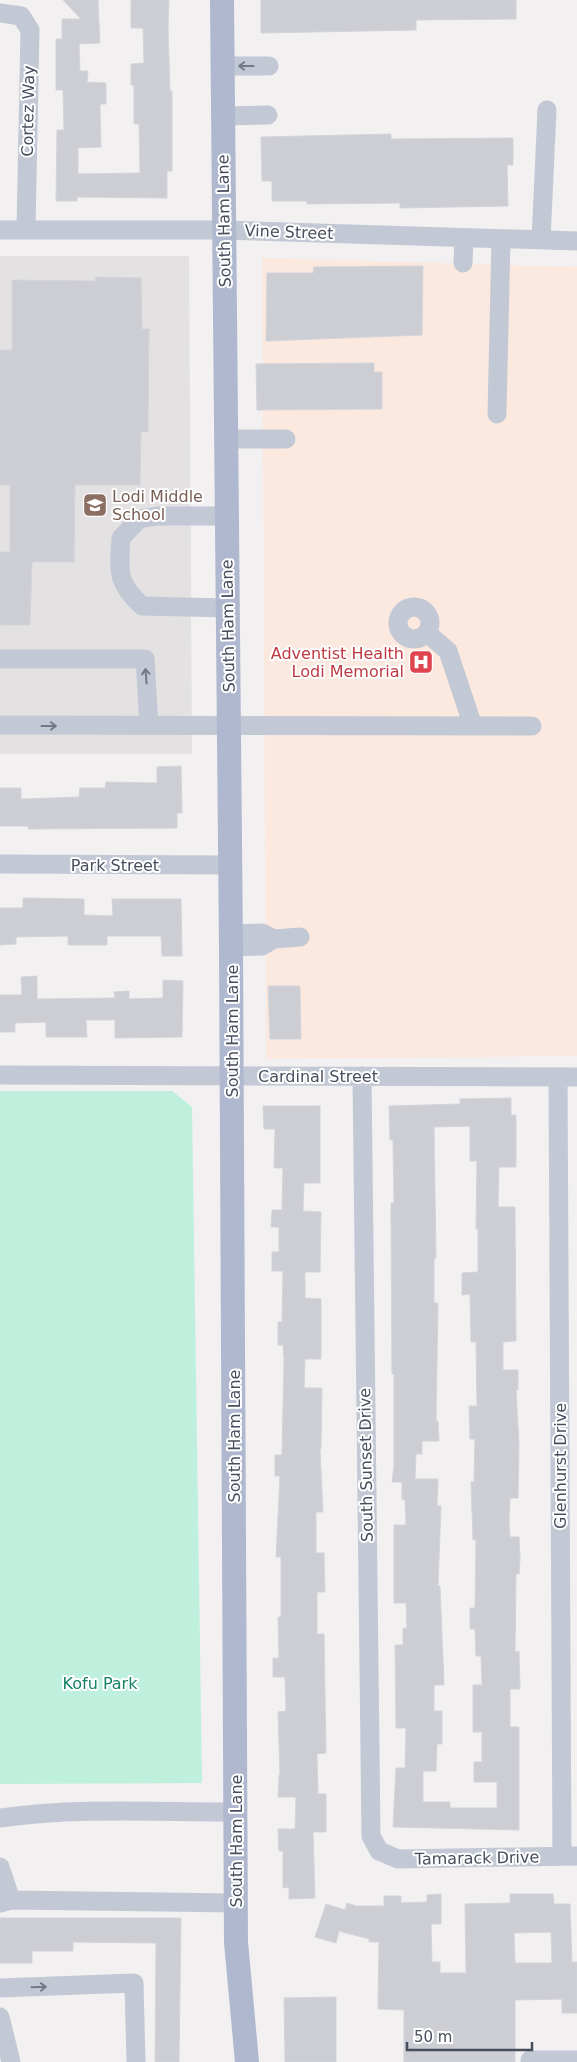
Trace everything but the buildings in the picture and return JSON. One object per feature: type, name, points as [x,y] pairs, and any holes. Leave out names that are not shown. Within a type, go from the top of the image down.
[{"type":"main road","name":"South Ham Lane","points":[[222,0],[232,1076],[236,1942],[247,2062]]},
{"type":"street","name":"Cortez Way","points":[[0,13],[22,16],[30,30],[26,230]]},
{"type":"street","points":[[223,66],[269,66]]},
{"type":"street","points":[[541,240],[547,110]]},
{"type":"street","points":[[224,116],[268,115]]},
{"type":"street","name":"Vine Street","points":[[0,230],[225,230],[577,242]]},
{"type":"street","points":[[463,263],[464,238]]},
{"type":"street","points":[[497,414],[501,239]]},
{"type":"street","points":[[226,439],[286,439]]},
{"type":"street","points":[[227,516],[157,516],[139,519],[121,538],[119,570],[127,592],[142,606],[228,608]]},
{"type":"street","points":[[412,607],[424,611],[428,616],[430,628],[427,633],[416,639],[404,636],[400,631],[398,619],[406,609],[412,607]]},
{"type":"street","points":[[427,633],[448,651],[473,726]]},
{"type":"street","points":[[0,659],[145,659],[150,725]]},
{"type":"street","points":[[0,725],[532,726]]},
{"type":"street","name":"Park Street","points":[[0,864],[230,865]]},
{"type":"street","points":[[231,940],[262,933],[274,939],[300,937]]},
{"type":"street","name":"Cardinal Street","points":[[0,1075],[577,1077]]},
{"type":"street","name":"South Sunset Drive","points":[[362,1076],[371,1836],[379,1851]]},
{"type":"street","name":"Glenhurst Drive","points":[[558,1077],[569,1856]]},
{"type":"street","points":[[0,1818],[93,1812],[236,1812]]},
{"type":"street","name":"Tamarack Drive","points":[[379,1851],[398,1859],[569,1856]]},
{"type":"street","points":[[0,1867],[5,1901],[236,1903]]},
{"type":"street","points":[[0,1988],[134,1983],[136,2062]]},
{"type":"street","points":[[0,2017],[11,2062]]},
{"type":"street","points":[[530,2060],[577,2060]]},
{"type":"shaded area","name":"Lodi Middle School","points":[[0,256],[189,256],[192,754],[0,754]]},
{"type":"shaded area","name":"Adventist Health Lodi Memorial","points":[[262,258],[577,267],[577,1056],[266,1059]]},
{"type":"green space","name":"Kofu Park","points":[[0,1091],[172,1091],[192,1107],[202,1783],[0,1784]]},
{"type":"place","name":"Lodi Middle School","points":[[95,505]]},
{"type":"place","name":"Adventist Health Lodi Memorial","points":[[421,662]]}]
